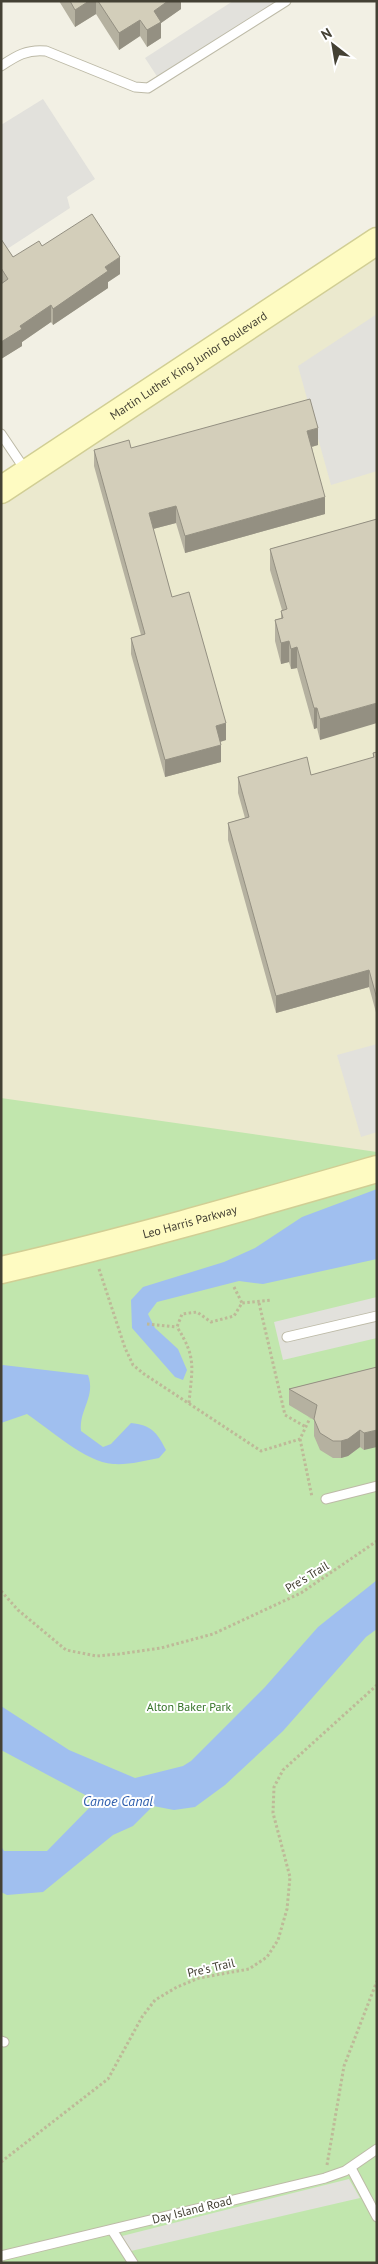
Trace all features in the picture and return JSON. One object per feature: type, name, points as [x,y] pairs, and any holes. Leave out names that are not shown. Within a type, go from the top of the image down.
[{"type":"main road","name":"Martin Luther King Junior Boulevard","points":[[1,490],[377,241]]},
{"type":"main road","name":"Leo Harris Parkway","points":[[1,1270],[94,1249],[377,1169]]},
{"type":"lane","points":[[1,66],[20,54],[34,50],[46,51],[135,87],[148,88],[286,1]]},
{"type":"lane","points":[[1,434],[28,473]]},
{"type":"lane","points":[[287,1337],[377,1316]]},
{"type":"lane","points":[[326,1499],[377,1486]]},
{"type":"lane","name":"Day Island Road","points":[[3,2258],[325,2178],[350,2168],[377,2149]]},
{"type":"lane","points":[[350,2168],[377,2217]]},
{"type":"lane","points":[[112,2230],[133,2263]]},
{"type":"path","points":[[94,1249],[125,1348],[133,1365],[261,1451],[300,1439]]},
{"type":"path","points":[[234,1287],[242,1304]]},
{"type":"path","points":[[242,1304],[272,1300]]},
{"type":"path","points":[[259,1303],[285,1415],[306,1427]]},
{"type":"path","points":[[177,1327],[182,1314],[197,1312],[211,1322],[234,1316],[242,1304]]},
{"type":"path","points":[[147,1324],[177,1327]]},
{"type":"path","points":[[177,1327],[193,1358],[189,1403]]},
{"type":"path","points":[[310,1418],[300,1439],[313,1501],[326,1499]]},
{"type":"path","name":"Pre's Trail","points":[[1,1590],[18,1610],[66,1650],[96,1656],[119,1654],[161,1648],[213,1634],[301,1593],[377,1541]]},
{"type":"path","name":"Pre's Trail","points":[[1,2162],[108,2079],[142,2017],[154,2000],[177,1986],[249,1969],[267,1958],[278,1940],[287,1909],[290,1877],[273,1813],[274,1786],[283,1770],[377,1685]]},
{"type":"path","points":[[325,2178],[344,2066],[377,1980]]},
{"type":"shaded area","points":[[233,1],[283,1],[160,81],[145,58]]},
{"type":"shaded area","points":[[43,99],[95,179],[67,197],[70,208],[1,253],[1,125]]},
{"type":"shaded area","points":[[377,241],[377,1169],[1,1270],[1,490]]},
{"type":"shaded area","points":[[377,314],[377,471],[331,485],[298,366]]},
{"type":"shaded area","points":[[377,1044],[377,1132],[361,1137],[337,1055]]},
{"type":"shaded area","points":[[377,1297],[377,1338],[283,1360],[274,1322]]},
{"type":"shaded area","points":[[349,2179],[360,2198],[131,2251],[122,2236]]},
{"type":"green space","name":"Alton Baker Park","points":[[1,1098],[377,1152],[377,2263],[1,2263]]},
{"type":"water","points":[[377,1189],[377,1259],[263,1284],[239,1281],[157,1302],[148,1314],[155,1328],[178,1349],[187,1370],[183,1380],[175,1377],[132,1328],[131,1300],[143,1287],[224,1262],[255,1248],[302,1217]]},
{"type":"water","points":[[1,1366],[88,1375],[90,1390],[82,1416],[81,1431],[103,1447],[111,1444],[131,1423],[138,1424],[153,1430],[160,1438],[166,1450],[159,1458],[113,1464],[91,1458],[80,1452],[27,1414],[1,1423]]},
{"type":"water","name":"Canoe Canal","points":[[377,1580],[377,1629],[366,1637],[283,1731],[225,1785],[195,1807],[174,1810],[153,1806],[133,1826],[113,1835],[43,1892],[7,1895],[1,1892],[1,1846],[4,1851],[47,1851],[91,1806],[89,1797],[1,1750],[1,1706],[69,1750],[135,1778],[183,1766],[191,1761],[265,1687],[318,1627]]},
{"type":"building","points":[[70,1],[89,1],[75,10]]},
{"type":"building","points":[[98,1],[168,1],[154,11],[161,22],[147,30],[140,20],[119,33]]},
{"type":"building","points":[[92,214],[120,257],[105,267],[108,271],[53,309],[51,305],[20,326],[22,329],[1,342],[1,284],[8,279],[1,268],[1,239],[13,257],[39,241],[42,246]]},
{"type":"building","points":[[310,399],[318,428],[307,431],[325,497],[185,536],[176,506],[149,513],[172,597],[189,592],[226,723],[216,726],[221,745],[165,760],[131,638],[145,634],[94,450],[129,440],[131,448]]},
{"type":"building","points":[[377,519],[377,703],[320,719],[317,708],[314,708],[297,647],[291,649],[289,641],[281,643],[275,620],[283,618],[281,611],[287,609],[270,549]]},
{"type":"building","points":[[377,752],[377,999],[369,970],[276,996],[228,823],[249,817],[238,777],[307,757],[311,775],[374,757],[373,753]]},
{"type":"building","points":[[377,1367],[377,1430],[364,1433],[360,1430],[348,1439],[341,1441],[333,1441],[320,1433],[314,1419],[317,1405],[289,1389]]}]
